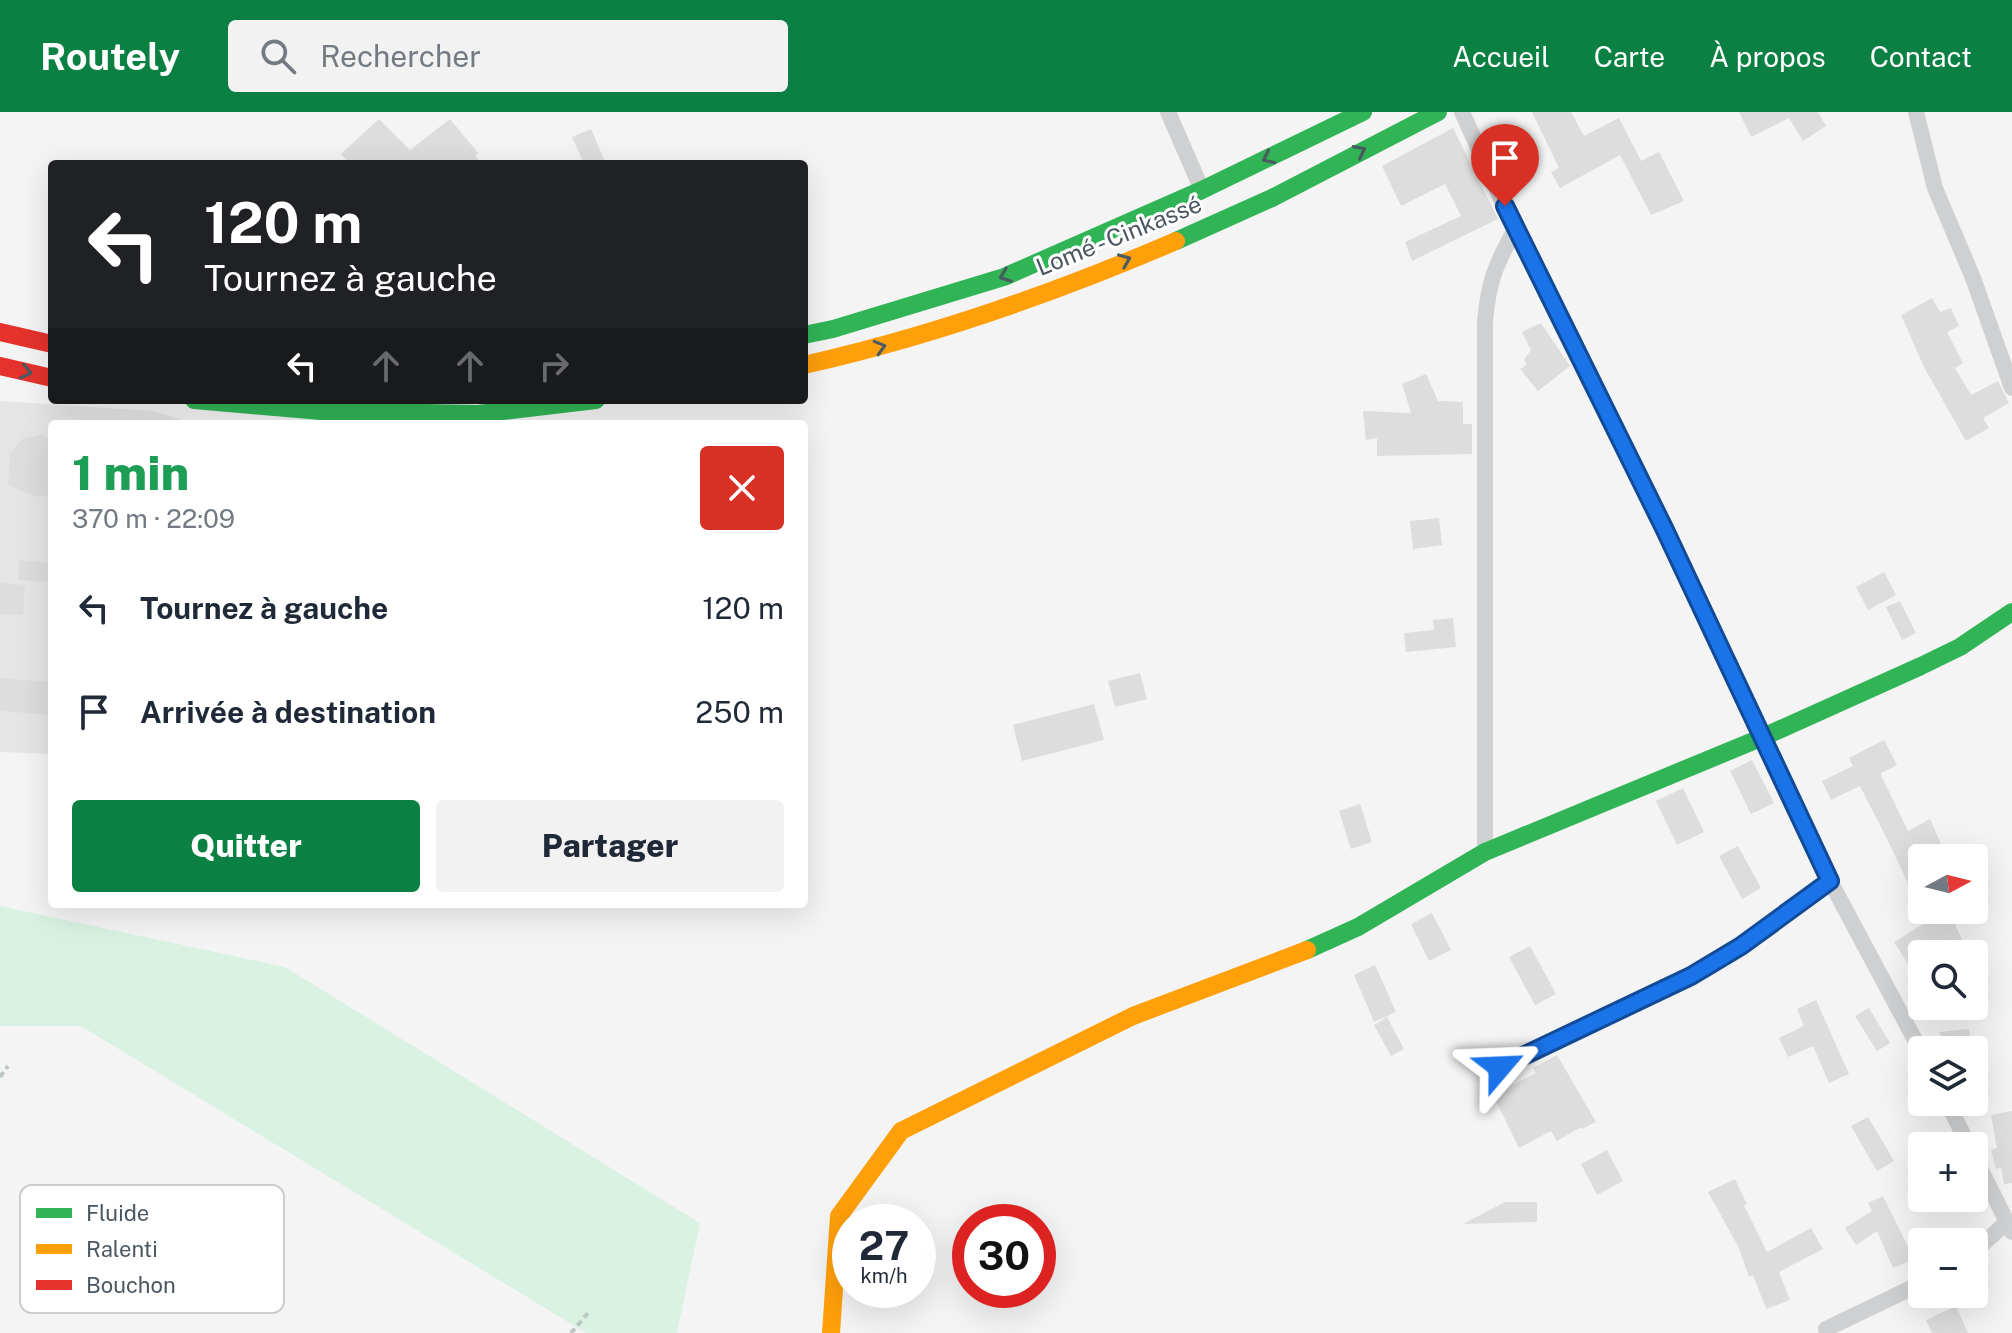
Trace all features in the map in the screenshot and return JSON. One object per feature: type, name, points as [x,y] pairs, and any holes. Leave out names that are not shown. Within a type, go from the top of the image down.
[{"type":"main road","name":"Lomé - Cinkassé","points":[[808,334],[1004,277],[1202,190],[1363,112]]},
{"type":"main road","name":"Lomé - Cinkassé","points":[[808,364],[842,358],[1016,304],[1218,223],[1438,112]]},
{"type":"main road","points":[[0,332],[48,343]]},
{"type":"main road","points":[[0,366],[48,377]]},
{"type":"main road","points":[[240,404],[321,411],[528,404]]},
{"type":"main road","points":[[831,1333],[839,1216],[901,1131],[1133,1016],[1320,945],[1358,927],[1485,852],[1763,737],[1960,647],[2012,612]]},
{"type":"street","points":[[1168,112],[1202,190]]},
{"type":"street","points":[[1462,112],[1515,230],[1658,516],[1830,881],[1913,1036]]},
{"type":"street","points":[[1916,112],[1935,188],[1973,278],[2012,388]]},
{"type":"street","points":[[1485,852],[1485,322],[1490,281],[1496,262],[1515,230]]},
{"type":"street","points":[[1500,1067],[1691,976],[1741,946],[1830,881]]},
{"type":"street","points":[[1988,1184],[2010,1227],[1988,1242]]},
{"type":"street","points":[[1826,1329],[1908,1290]]},
{"type":"path","points":[[0,1077],[8,1066]]},
{"type":"path","points":[[571,1333],[588,1313]]},
{"type":"shaded area","points":[[0,401],[153,411],[183,420],[48,420],[48,754],[0,752]]},
{"type":"green space","points":[[0,906],[285,967],[700,1223],[677,1333],[586,1333],[81,1026],[0,1026]]},
{"type":"building","points":[[1532,112],[1571,112],[1584,136],[1619,118],[1641,161],[1659,152],[1684,201],[1651,215],[1620,155],[1560,188],[1551,172],[1559,168]]},
{"type":"building","points":[[1739,112],[1818,112],[1826,126],[1803,141],[1789,118],[1751,137]]},
{"type":"building","points":[[379,119],[410,150],[450,119],[478,153],[475,156],[478,160],[346,160],[341,154]]},
{"type":"building","points":[[1453,128],[1498,219],[1412,261],[1405,242],[1461,216],[1445,184],[1401,206],[1382,166]]},
{"type":"building","points":[[591,129],[604,160],[582,160],[572,137]]},
{"type":"building","points":[[1932,298],[1940,312],[1951,308],[1959,326],[1947,332],[1963,363],[1955,368],[1971,395],[1998,381],[2009,403],[1983,418],[1989,428],[1966,441],[1924,367],[1901,315]]},
{"type":"building","points":[[1541,323],[1570,366],[1538,391],[1520,369],[1527,364],[1524,360],[1531,350],[1522,332]]},
{"type":"building","points":[[1426,374],[1438,401],[1463,402],[1463,424],[1472,424],[1472,454],[1377,456],[1377,438],[1366,440],[1363,411],[1411,413],[1402,384]]},
{"type":"building","points":[[42,434],[48,437],[48,495],[37,497],[8,485],[10,454],[23,439]]},
{"type":"building","points":[[1439,518],[1442,545],[1413,549],[1410,521]]},
{"type":"building","points":[[19,560],[48,563],[48,582],[18,580]]},
{"type":"building","points":[[1884,572],[1896,595],[1868,610],[1856,587]]},
{"type":"building","points":[[0,583],[25,585],[23,615],[0,614]]},
{"type":"building","points":[[1900,601],[1916,633],[1902,640],[1886,607]]},
{"type":"building","points":[[1453,618],[1456,647],[1406,652],[1404,633],[1434,630],[1433,620]]},
{"type":"building","points":[[1140,673],[1147,699],[1115,707],[1108,681]]},
{"type":"building","points":[[0,678],[48,682],[48,715],[0,711]]},
{"type":"building","points":[[1094,704],[1104,740],[1022,761],[1013,725]]},
{"type":"building","points":[[1884,740],[1897,765],[1881,775],[1908,831],[1930,819],[1941,844],[1908,844],[1908,884],[1860,786],[1831,800],[1822,781],[1853,766],[1849,758]]},
{"type":"building","points":[[1752,760],[1774,803],[1751,814],[1730,771]]},
{"type":"building","points":[[1683,788],[1704,832],[1677,845],[1656,801]]},
{"type":"building","points":[[1360,804],[1372,842],[1351,849],[1339,811]]},
{"type":"building","points":[[1738,846],[1761,888],[1742,899],[1719,856]]},
{"type":"building","points":[[1432,913],[1451,950],[1429,961],[1411,924]]},
{"type":"building","points":[[1923,924],[1955,924],[1962,940],[1908,940],[1908,964],[1894,942]]},
{"type":"building","points":[[1530,946],[1556,994],[1535,1005],[1509,957]]},
{"type":"building","points":[[1375,965],[1396,1012],[1374,1022],[1354,975]]},
{"type":"building","points":[[1816,1000],[1849,1074],[1829,1083],[1813,1046],[1788,1057],[1779,1038],[1804,1026],[1797,1009]]},
{"type":"building","points":[[1869,1008],[1890,1043],[1877,1051],[1855,1016]]},
{"type":"building","points":[[1387,1017],[1404,1049],[1391,1056],[1374,1025]]},
{"type":"building","points":[[1969,1029],[1970,1036],[1941,1036],[1939,1032]]},
{"type":"building","points":[[1557,1055],[1596,1122],[1557,1141],[1551,1131],[1519,1148],[1493,1095],[1536,1073],[1533,1068]]},
{"type":"building","points":[[2012,1111],[2012,1183],[2004,1184],[2001,1167],[1996,1169],[1991,1150],[1997,1148],[1991,1115]]},
{"type":"building","points":[[1868,1117],[1894,1161],[1877,1171],[1851,1126]]},
{"type":"building","points":[[1607,1150],[1623,1181],[1597,1195],[1581,1164]]},
{"type":"building","points":[[1735,1179],[1767,1252],[1811,1228],[1823,1249],[1779,1272],[1790,1300],[1766,1309],[1753,1275],[1749,1277],[1739,1248],[1708,1192]]},
{"type":"building","points":[[1883,1196],[1908,1247],[1908,1262],[1893,1268],[1877,1231],[1856,1245],[1845,1228],[1872,1211],[1868,1203]]},
{"type":"building","points":[[1505,1202],[1537,1202],[1537,1222],[1463,1224]]},
{"type":"building","points":[[1957,1308],[1968,1333],[1932,1333],[1926,1320]]},
{"type":"traffic: fast","points":[[808,334],[1004,277],[1202,190],[1363,112]]},
{"type":"traffic: fast","points":[[1176,241],[1272,198],[1438,112]]},
{"type":"traffic: fast","points":[[240,404],[321,411],[478,414],[562,404]]},
{"type":"traffic: fast","points":[[1307,950],[1358,927],[1485,852],[1763,737],[1921,666],[1960,647],[2012,612]]},
{"type":"traffic: slow","points":[[808,364],[900,341],[993,312],[1176,241]]},
{"type":"traffic: slow","points":[[831,1333],[839,1216],[901,1131],[1133,1016],[1307,950]]},
{"type":"traffic: jam","points":[[0,332],[48,343]]},
{"type":"traffic: jam","points":[[0,366],[48,377]]},
{"type":"route","points":[[1500,1067],[1691,976],[1741,946],[1830,881],[1664,528],[1505,206]]}]
